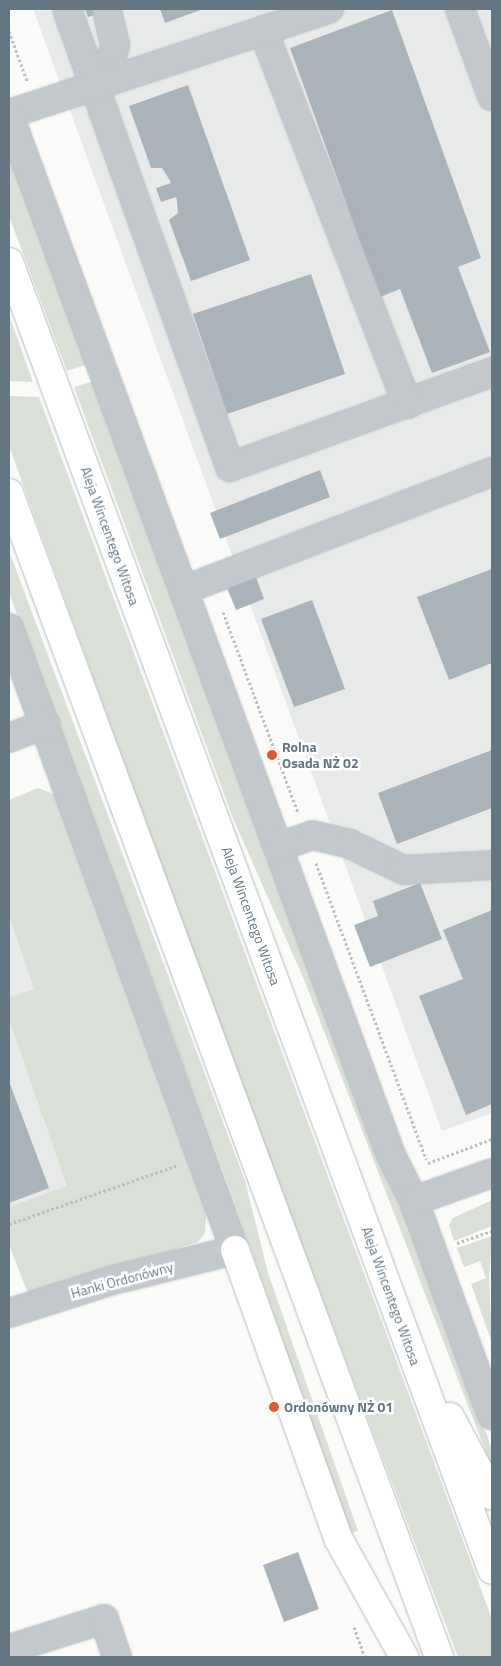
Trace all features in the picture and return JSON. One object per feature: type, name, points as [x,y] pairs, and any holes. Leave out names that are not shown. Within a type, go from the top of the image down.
[{"type":"main road","name":"Aleja Wincentego Witosa","points":[[9,262],[492,1570]]},
{"type":"main road","points":[[9,493],[439,1657]]},
{"type":"main road","points":[[235,1250],[340,1540],[404,1657]]},
{"type":"main road","points":[[410,1346],[492,1496]]},
{"type":"street","points":[[67,9],[230,467],[492,372]]},
{"type":"street","points":[[329,9],[9,115],[391,1155],[414,1201],[492,1414]]},
{"type":"street","points":[[460,9],[492,96]]},
{"type":"street","points":[[95,85],[110,64],[115,45],[107,10]]},
{"type":"street","points":[[263,30],[407,404]]},
{"type":"street","points":[[184,590],[492,472]]},
{"type":"street","points":[[9,628],[235,1250]]},
{"type":"street","points":[[9,738],[45,724]]},
{"type":"street","points":[[278,847],[312,836],[350,844],[404,870],[492,866]]},
{"type":"street","points":[[414,1201],[492,1173]]},
{"type":"street","name":"Hanki Ordonówny","points":[[9,1313],[110,1280],[235,1250]]},
{"type":"street","points":[[9,1648],[104,1619],[117,1657]]},
{"type":"path","points":[[428,1163],[492,1139]]},
{"type":"path","points":[[9,1224],[183,1164]]},
{"type":"path","points":[[452,1245],[492,1231]]},
{"type":"shaded area","points":[[33,9],[492,9],[492,1113],[442,1131]]},
{"type":"shaded area","points":[[9,153],[86,365],[67,371],[9,216]]},
{"type":"shaded area","points":[[9,315],[33,382],[9,381]]},
{"type":"shaded area","points":[[94,381],[386,1177],[401,1200],[492,1449],[492,1468],[305,982],[233,818],[74,387]]},
{"type":"shaded area","points":[[9,396],[39,397],[492,1619],[492,1657],[458,1657],[245,1094],[9,446]]},
{"type":"shaded area","points":[[9,551],[245,1181],[268,1273],[358,1531],[350,1533],[231,1192],[9,593]]},
{"type":"shaded area","points":[[38,788],[56,795],[207,1206],[205,1233],[198,1242],[29,1296],[9,1245],[9,1207],[67,1186],[9,1019],[9,998],[34,989],[9,916],[9,800]]},
{"type":"shaded area","points":[[9,916],[99,1175],[9,1207]]},
{"type":"shaded area","points":[[492,1200],[492,1226],[454,1241],[449,1225],[453,1218]]},
{"type":"shaded area","points":[[492,1236],[489,1277],[492,1343],[471,1284],[486,1278],[480,1261],[464,1267],[457,1248]]},
{"type":"building","points":[[85,9],[110,9],[88,17]]},
{"type":"building","points":[[160,9],[203,9],[165,23]]},
{"type":"building","points":[[392,10],[481,258],[458,267],[490,352],[432,373],[400,289],[380,297],[290,48]]},
{"type":"building","points":[[188,85],[250,260],[191,281],[169,220],[178,213],[176,197],[161,202],[156,188],[171,183],[162,168],[151,168],[129,106]]},
{"type":"building","points":[[311,274],[345,374],[227,414],[193,314]]},
{"type":"building","points":[[320,470],[330,497],[220,539],[210,513]]},
{"type":"building","points":[[492,569],[492,663],[449,680],[417,597]]},
{"type":"building","points":[[254,572],[264,599],[236,610],[225,583]]},
{"type":"building","points":[[312,600],[345,689],[294,707],[261,619]]},
{"type":"building","points":[[492,750],[492,808],[397,844],[378,793]]},
{"type":"building","points":[[420,883],[442,939],[370,967],[354,925],[378,916],[373,901]]},
{"type":"building","points":[[492,910],[492,1104],[466,1115],[419,996],[463,979],[443,930]]},
{"type":"building","points":[[9,1081],[49,1188],[9,1203]]},
{"type":"building","points":[[298,1552],[319,1609],[284,1622],[263,1565]]},
{"type":"place","name":"Rolna Osada NŻ 02","points":[[272,755]]},
{"type":"place","name":"Ordonówny NŻ 01","points":[[274,1407]]}]
